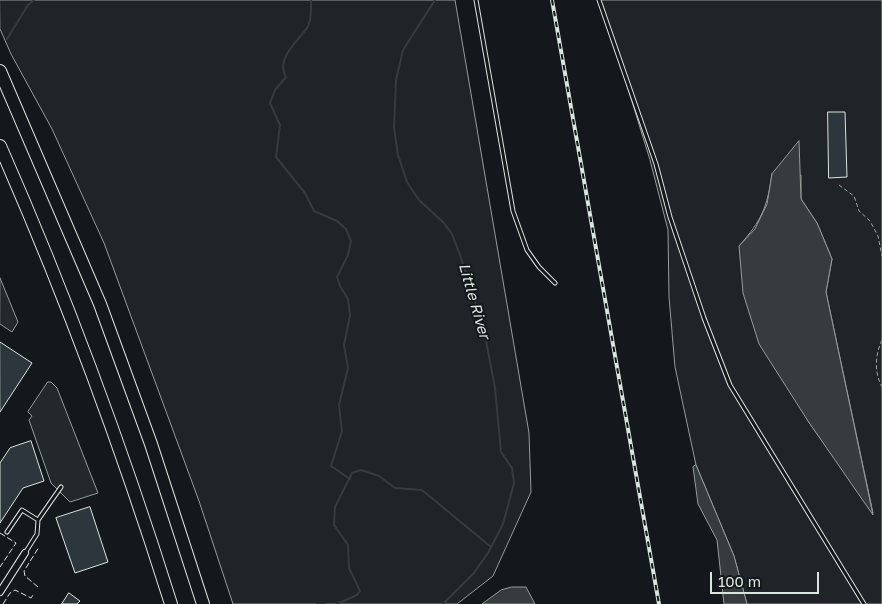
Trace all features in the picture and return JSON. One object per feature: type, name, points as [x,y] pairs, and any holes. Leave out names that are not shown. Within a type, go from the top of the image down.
[{"type":"highway","points":[[0,71],[62,211],[103,312],[151,444],[203,604]]},
{"type":"highway","points":[[0,146],[42,243],[95,377],[171,604]]},
{"type":"street","points":[[0,592],[24,554]]},
{"type":"lane","points":[[476,0],[514,211],[527,250],[538,267],[555,283]]},
{"type":"lane","points":[[599,0],[656,164],[670,217],[704,318],[730,386],[864,604]]},
{"type":"lane","points":[[24,554],[37,534],[38,520],[61,487]]},
{"type":"lane","points":[[7,532],[22,510],[38,520]]},
{"type":"path","points":[[839,185],[854,196],[859,211],[870,221],[878,236],[882,256]]},
{"type":"path","points":[[882,340],[877,353],[876,370],[882,387]]},
{"type":"shaded area","points":[[0,0],[455,0],[529,433],[531,492],[493,576],[457,604],[233,604],[199,501],[104,243],[52,129],[11,54],[0,29]]},
{"type":"shaded area","points":[[601,0],[882,0],[882,604],[747,604],[734,556],[696,465],[675,367],[669,297],[668,230],[650,160]],"holes":[[[772,174],[801,175],[801,199],[817,223],[832,259],[826,292],[873,513],[808,421],[739,246],[753,229],[762,213],[768,196]]]},
{"type":"shaded area","points":[[799,141],[801,199],[817,223],[832,259],[826,292],[873,515],[808,421],[759,344],[743,293],[739,246],[755,229],[767,204],[772,174]]},
{"type":"shaded area","points":[[0,278],[18,322],[12,332],[0,324]]},
{"type":"shaded area","points":[[48,382],[51,382],[57,388],[98,493],[70,502],[51,483],[29,420],[32,416],[28,412]]},
{"type":"shaded area","points":[[696,465],[734,556],[747,604],[724,604],[717,540],[698,504],[693,467]]},
{"type":"shaded area","points":[[512,587],[526,587],[535,604],[482,604],[501,590]]},
{"type":"building","points":[[828,112],[845,112],[847,177],[829,178]]},
{"type":"building","points":[[0,342],[32,363],[0,412]]},
{"type":"building","points":[[31,441],[44,481],[23,488],[0,523],[0,463],[10,448]]},
{"type":"building","points":[[90,507],[108,562],[75,573],[56,518]]},
{"type":"building","points":[[69,593],[80,601],[77,604],[62,604]]},
{"type":"waterway","points":[[7,39],[28,5],[34,0]]},
{"type":"waterway","points":[[311,0],[309,25],[285,57],[283,70],[286,77],[275,90],[270,103],[280,125],[276,157],[305,193],[314,211],[337,221],[346,229],[351,241],[348,255],[337,277],[348,299],[350,315],[344,345],[348,368],[339,405],[342,431],[331,466],[350,479]]},
{"type":"waterway","name":"Little River","points":[[435,0],[403,50],[396,80],[394,128],[398,155],[407,182],[419,200],[444,223],[452,234],[460,255],[483,325],[495,388],[501,452],[512,468],[514,483],[503,524],[488,553],[473,574],[443,604]]},
{"type":"waterway","points":[[337,604],[357,595],[360,591],[349,568],[348,545],[334,525],[335,507],[352,473],[361,470],[379,476],[395,488],[422,490],[491,547]]},
{"type":"waterway","points":[[317,604],[325,604]]},
{"type":"railway","points":[[552,0],[659,604]]},
{"type":"fence","points":[[0,533],[16,543],[0,567]]},
{"type":"fence","points":[[38,587],[25,576],[24,571],[39,547]]},
{"type":"fence","points":[[3,604],[10,593],[15,590],[31,598],[33,595]]}]
